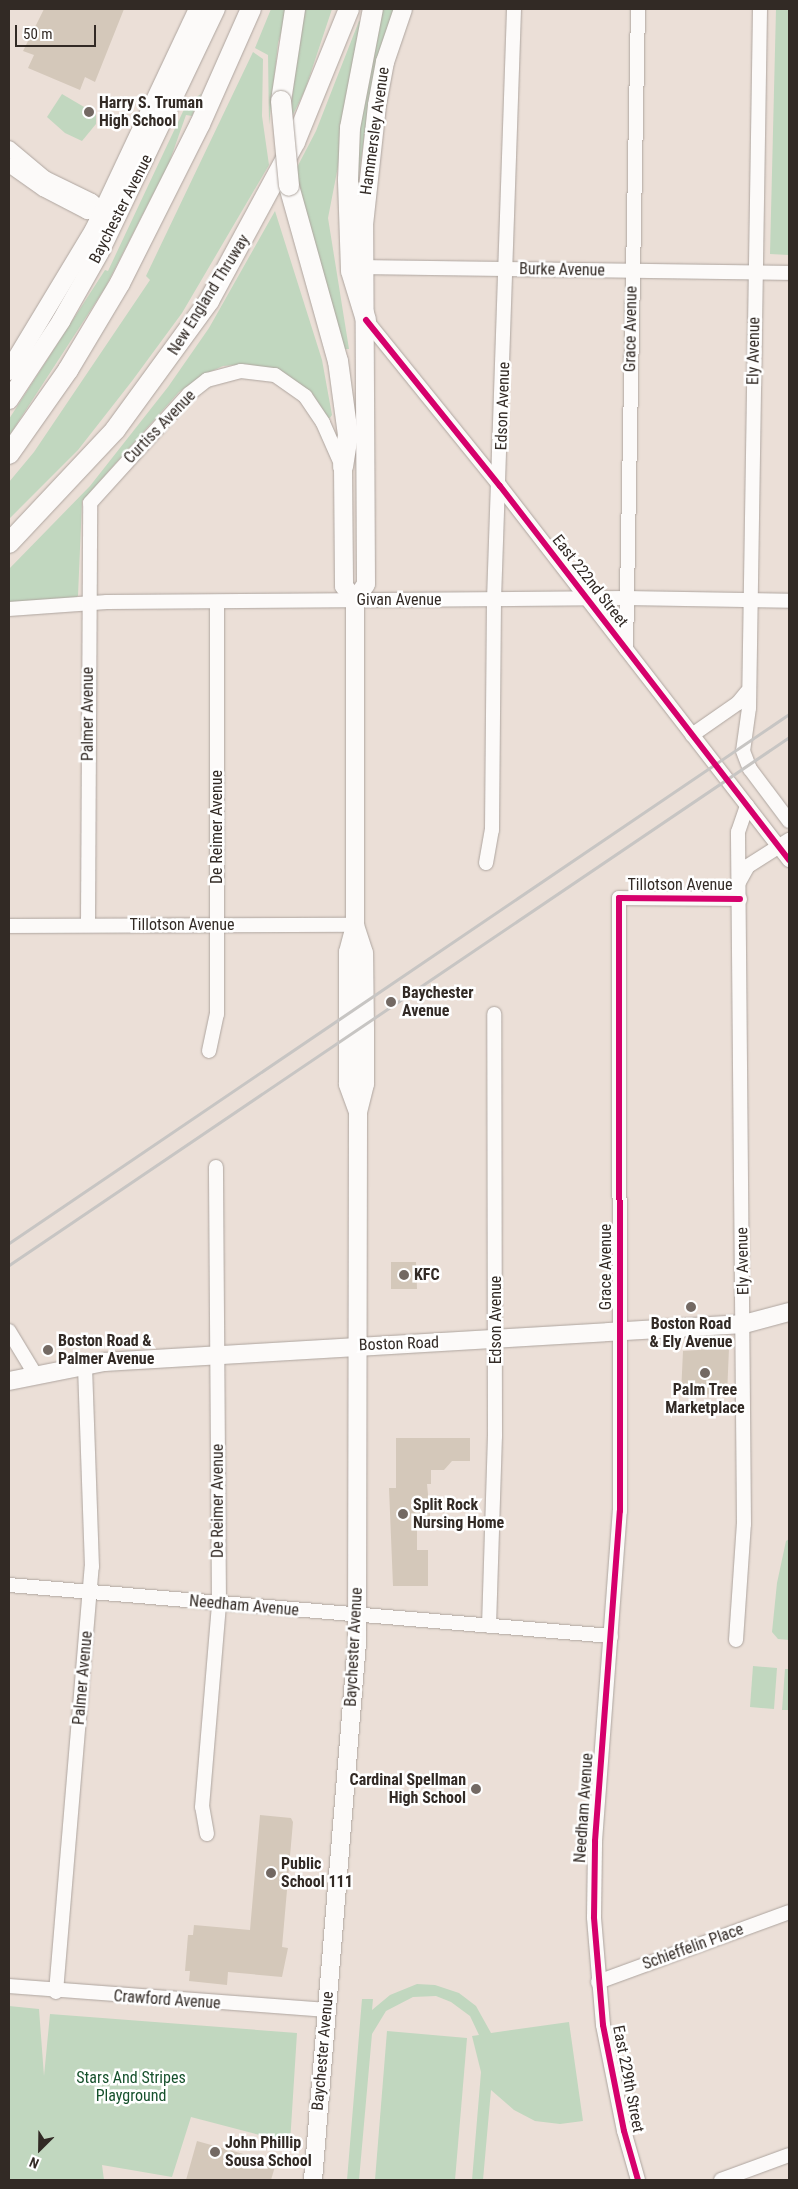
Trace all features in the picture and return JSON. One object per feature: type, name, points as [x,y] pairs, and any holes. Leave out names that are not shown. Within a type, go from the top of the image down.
[{"type":"highway","points":[[9,454],[68,370],[120,283],[196,133],[251,9]]},
{"type":"highway","points":[[295,9],[281,101],[289,186],[338,361],[348,435],[342,467]]},
{"type":"highway","name":"New England Thruway","points":[[9,543],[88,461],[163,368],[234,259],[295,142],[350,9]]},
{"type":"highway","points":[[366,320],[351,271],[348,180],[350,128],[374,9]]},
{"type":"highway","points":[[9,558],[64,502],[88,461]]},
{"type":"main road","name":"Baychester Avenue","points":[[9,400],[71,304],[198,9]]},
{"type":"main road","name":"Baychester Avenue","points":[[9,371],[110,216],[216,9]]},
{"type":"main road","name":"Hammersley Avenue","points":[[364,286],[369,147],[385,62],[403,9]]},
{"type":"main road","name":"Baychester Avenue","points":[[313,2180],[358,1615],[356,1346],[358,1112],[365,1084],[365,1020],[364,953],[355,925],[355,600],[366,584],[366,320],[364,286]]},
{"type":"main road","name":"Baychester Avenue","points":[[342,467],[344,586],[355,600]]},
{"type":"main road","name":"Boston Road","points":[[9,1381],[86,1364],[356,1346],[744,1324],[789,1312]]},
{"type":"street","name":"Edson Avenue","points":[[486,862],[492,830],[494,600],[500,486],[514,9]]},
{"type":"street","name":"Grace Avenue","points":[[626,649],[625,598],[638,9]]},
{"type":"street","name":"Ely Avenue","points":[[760,9],[747,692],[742,751],[750,769],[789,821],[784,843]]},
{"type":"street","points":[[9,148],[45,178],[92,201],[110,216]]},
{"type":"street","points":[[9,165],[43,190],[87,212],[110,216]]},
{"type":"street","name":"Burke Avenue","points":[[365,267],[789,273]]},
{"type":"street","name":"East 222nd Street","points":[[366,320],[500,486],[747,806],[784,843],[789,860]]},
{"type":"street","name":"Curtiss Avenue","points":[[90,503],[189,394],[208,380],[241,371],[275,375],[304,396],[323,423],[342,467]]},
{"type":"street","name":"Palmer Avenue","points":[[88,925],[88,605],[90,503]]},
{"type":"street","name":"Givan Avenue","points":[[9,609],[88,605],[355,600],[625,598],[789,601]]},
{"type":"street","name":"De Reimer Avenue","points":[[209,1051],[217,1014],[217,602]]},
{"type":"street","points":[[692,735],[738,704],[747,692]]},
{"type":"street","name":"Ely Avenue","points":[[736,1640],[744,1524],[739,822],[747,806]]},
{"type":"street","points":[[739,883],[748,866],[784,843]]},
{"type":"street","name":"Grace Avenue","points":[[611,1636],[620,1511],[619,898]]},
{"type":"street","name":"Tillotson Avenue","points":[[619,898],[740,899]]},
{"type":"street","name":"Tillotson Avenue","points":[[9,926],[355,925]]},
{"type":"street","name":"Edson Avenue","points":[[489,1626],[493,1569],[496,1339],[494,1014]]},
{"type":"street","name":"De Reimer Avenue","points":[[207,1834],[202,1807],[219,1604],[216,1167]]},
{"type":"street","points":[[9,1331],[36,1374]]},
{"type":"street","name":"Palmer Avenue","points":[[56,1992],[90,1594],[86,1364]]},
{"type":"street","name":"Needham Avenue","points":[[9,1585],[90,1594],[611,1636],[594,1862],[598,1982]]},
{"type":"street","name":"Schieffelin Place","points":[[598,1982],[789,1912]]},
{"type":"street","name":"East 229th Street","points":[[598,1982],[613,2081],[638,2180]]},
{"type":"street","name":"Crawford Avenue","points":[[9,1986],[56,1992],[327,2010]]},
{"type":"street","points":[[721,2180],[789,2155]]},
{"type":"green space","points":[[271,9],[288,9],[278,43],[269,125],[268,55],[255,48]]},
{"type":"green space","points":[[303,9],[332,9],[305,90],[289,123]]},
{"type":"green space","points":[[380,9],[398,9],[367,120],[359,173],[357,224],[354,156]]},
{"type":"green space","points":[[776,9],[789,9],[789,255],[770,254]]},
{"type":"green space","points":[[359,21],[366,22],[328,218],[349,349],[341,349],[294,173],[316,131]]},
{"type":"green space","points":[[253,52],[263,59],[262,116],[269,165],[182,313],[78,450],[9,519],[9,482],[34,452],[150,280],[146,276]]},
{"type":"green space","points":[[62,94],[96,114],[96,124],[82,141],[65,133],[47,117]]},
{"type":"green space","points":[[201,94],[192,116],[186,115],[169,163],[105,288],[9,436],[9,419],[105,270],[108,271],[187,103]]},
{"type":"green space","points":[[275,211],[322,360],[332,415],[329,419],[312,393],[271,369],[246,364],[223,366],[203,375],[179,392],[82,501],[78,596],[73,600],[9,603],[9,569],[90,486],[168,387],[209,328]]},
{"type":"green space","points":[[789,1539],[789,1640],[778,1639],[772,1632],[777,1583],[786,1541]]},
{"type":"green space","points":[[753,1666],[777,1668],[774,1709],[750,1707]]},
{"type":"green space","points":[[785,1669],[789,1669],[789,1710],[782,1710]]},
{"type":"green space","points":[[417,1984],[435,1985],[459,1993],[476,2006],[491,2033],[569,2022],[583,2121],[560,2124],[535,2121],[514,2110],[491,2090],[483,2180],[472,2180],[481,2072],[472,2036],[479,2035],[470,2016],[451,2002],[436,1996],[413,1997],[386,2011],[372,2034],[359,2180],[347,2180],[362,1999],[373,1999],[372,2010],[390,1995]]},
{"type":"green space","name":"Stars And Stripes Playground","points":[[9,2006],[39,2009],[44,2076],[50,2014],[297,2033],[290,2143],[191,2117],[172,2177],[102,2165],[104,2180],[9,2180]]},
{"type":"green space","points":[[387,2031],[467,2038],[455,2180],[375,2180]]},
{"type":"building","points":[[44,9],[124,9],[95,82],[85,77],[80,90],[28,68],[34,55],[23,51]]},
{"type":"building","name":"KFC","points":[[391,1262],[416,1262],[417,1289],[391,1289]]},
{"type":"building","name":"Palm Tree Marketplace","points":[[729,1348],[727,1395],[681,1394],[683,1351]]},
{"type":"building","name":"Split Rock Nursing Home","points":[[396,1438],[470,1438],[470,1461],[452,1461],[444,1470],[431,1470],[431,1484],[427,1484],[431,1525],[417,1525],[417,1550],[428,1550],[428,1586],[393,1586],[389,1488],[396,1488]]},
{"type":"building","name":"Public School 111","points":[[260,1815],[291,1818],[293,1822],[282,1947],[288,1948],[282,1977],[228,1972],[227,1985],[189,1981],[190,1971],[185,1971],[188,1935],[193,1935],[194,1925],[250,1930]]},
{"type":"building","name":"John Phillip Sousa School","points":[[197,2141],[276,2163],[271,2180],[186,2180]]},
{"type":"railway","points":[[9,1243],[789,714]]},
{"type":"railway","points":[[9,1265],[789,737]]},
{"type":"cycle path","points":[[366,320],[500,486],[789,860]]},
{"type":"cycle path","points":[[638,2180],[624,2131],[603,2025],[594,1917],[595,1841],[620,1511],[619,898],[740,899]]},
{"type":"place","name":"Harry S. Truman High School","points":[[89,112]]},
{"type":"place","name":"Baychester Avenue","points":[[391,1002]]},
{"type":"place","name":"KFC","points":[[404,1275]]},
{"type":"place","name":"Boston Road & Ely Avenue","points":[[691,1307]]},
{"type":"place","name":"Boston Road & Palmer Avenue","points":[[48,1350]]},
{"type":"place","name":"Palm Tree Marketplace","points":[[705,1373]]},
{"type":"place","name":"Split Rock Nursing Home","points":[[403,1514]]},
{"type":"place","name":"Cardinal Spellman High School","points":[[476,1789]]},
{"type":"place","name":"Public School 111","points":[[271,1873]]},
{"type":"place","name":"John Phillip Sousa School","points":[[215,2152]]}]
